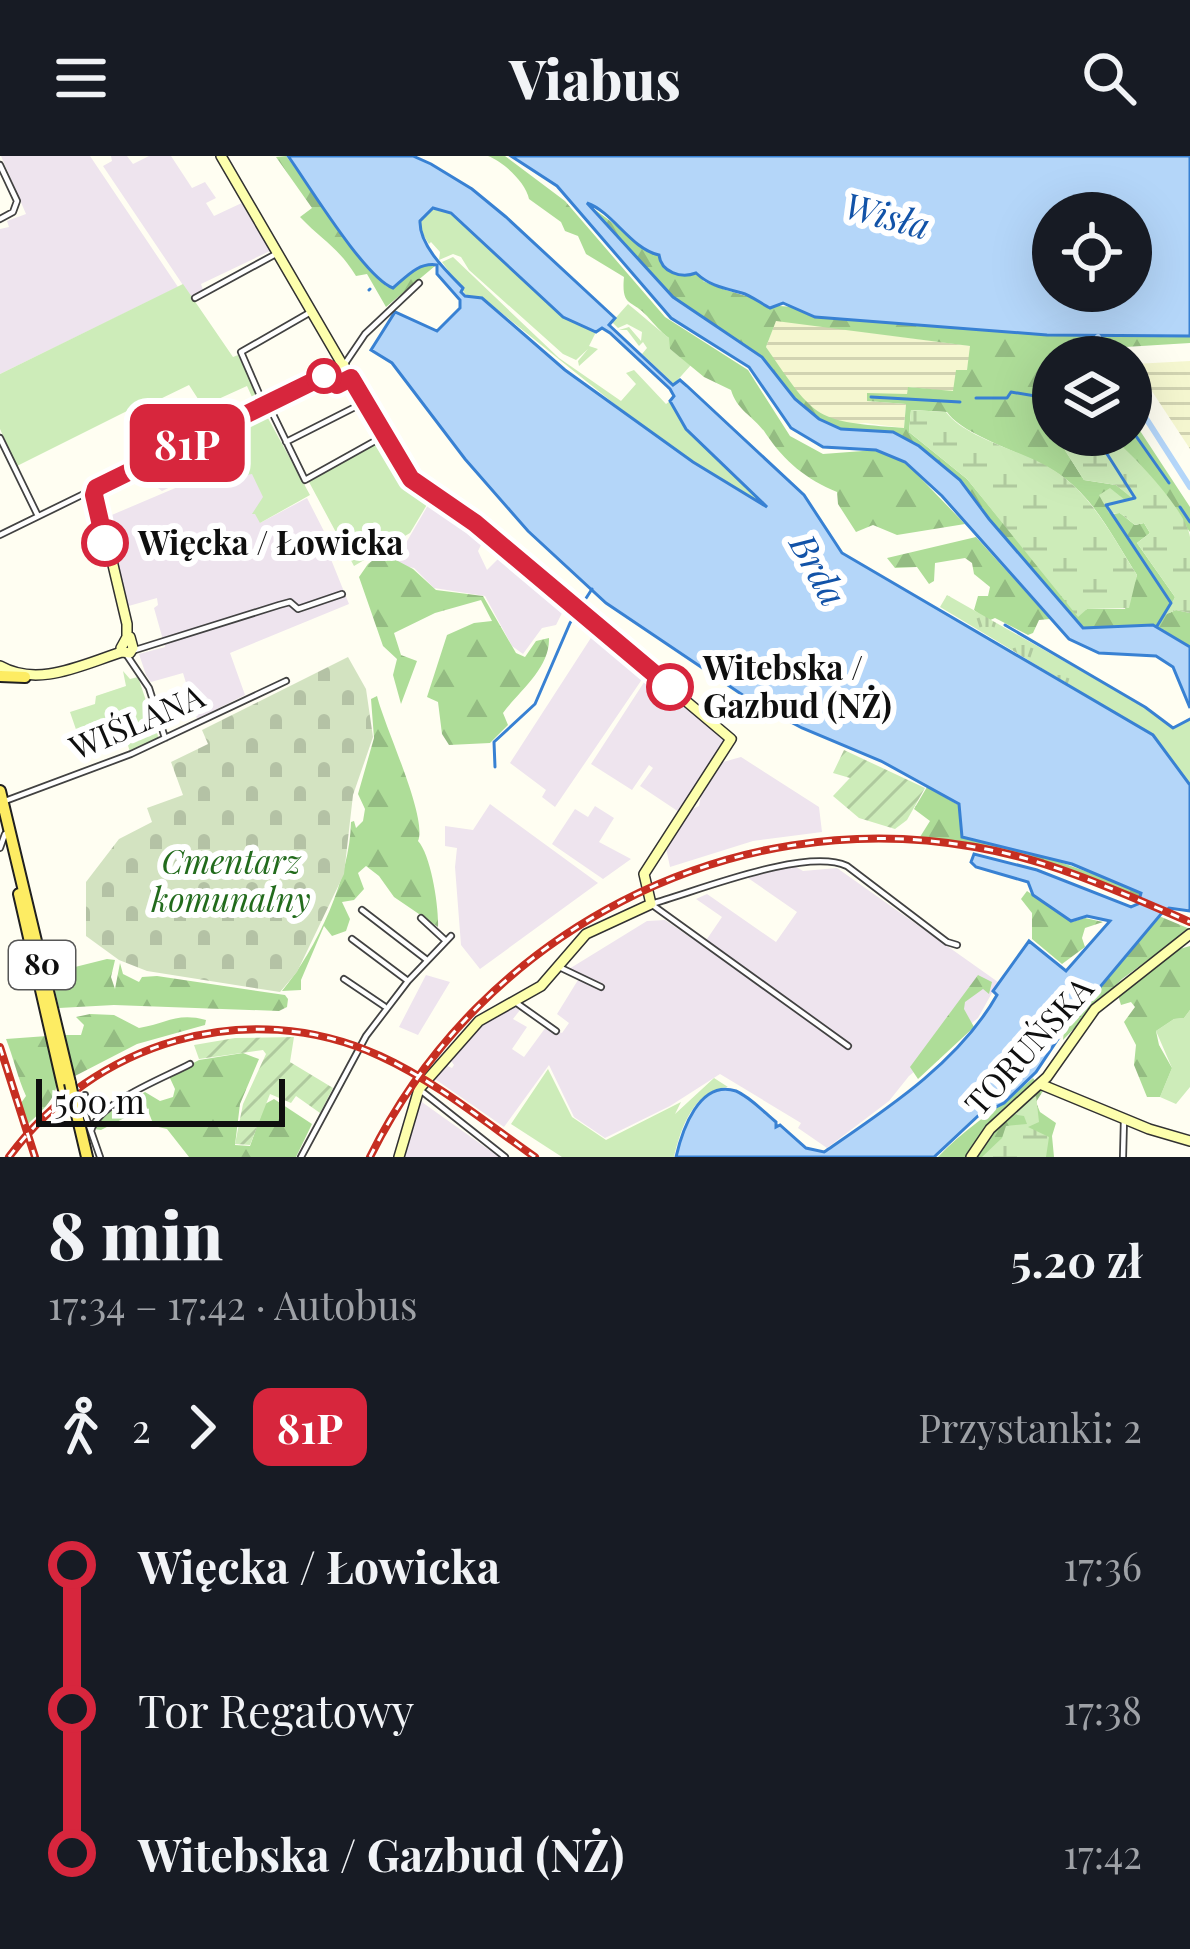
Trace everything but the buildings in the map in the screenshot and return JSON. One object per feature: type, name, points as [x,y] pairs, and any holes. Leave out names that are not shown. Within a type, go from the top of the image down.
[{"type":"main road","points":[[0,676],[25,676]]},
{"type":"main road","name":"80","points":[[2,796],[67,1086]]},
{"type":"main road","name":"80","points":[[0,817],[3,850],[67,1086],[76,1101],[83,1157]]},
{"type":"street","points":[[221,156],[402,468],[421,488],[475,523],[578,608],[731,740],[644,874],[651,904],[848,1046]]},
{"type":"street","points":[[0,165],[17,201],[13,212],[0,220]]},
{"type":"street","points":[[195,298],[279,252]]},
{"type":"street","points":[[0,535],[344,365],[365,334],[419,283]]},
{"type":"street","points":[[313,310],[240,354],[305,479],[384,436]]},
{"type":"street","points":[[286,442],[364,402]]},
{"type":"street","points":[[0,438],[38,516]]},
{"type":"street","points":[[94,490],[131,625],[129,648],[135,669],[149,688],[166,739]]},
{"type":"street","points":[[0,664],[25,676],[44,675],[290,602],[298,609],[342,594]]},
{"type":"street","points":[[0,664],[39,671],[129,648]]},
{"type":"street","name":"WIŚLANA","points":[[2,796],[166,739],[286,681]]},
{"type":"street","points":[[400,1157],[419,1089],[484,1017],[536,989],[586,934],[651,904],[792,863],[822,859],[847,866],[957,945]]},
{"type":"street","points":[[362,910],[427,960]]},
{"type":"street","points":[[301,1157],[366,1036],[448,938],[421,918]]},
{"type":"street","points":[[352,939],[408,981]]},
{"type":"street","name":"TORUŃSKA","points":[[971,1157],[990,1129],[1040,1084],[1102,1002],[1189,939]]},
{"type":"street","points":[[557,966],[601,987]]},
{"type":"street","points":[[344,979],[387,1007]]},
{"type":"street","points":[[514,1000],[556,1031]]},
{"type":"street","points":[[91,1131],[94,1121],[130,1093],[190,1064]]},
{"type":"street","points":[[1040,1084],[1190,1141]]},
{"type":"street","points":[[419,1089],[505,1157]]},
{"type":"street","points":[[76,1101],[100,1157]]},
{"type":"street","points":[[1123,1157],[1124,1119]]},
{"type":"shaded area","points":[[1,156],[90,156],[178,287],[0,374],[0,229],[26,214]]},
{"type":"shaded area","points":[[111,156],[127,156],[133,164],[149,156],[171,156],[192,188],[205,182],[216,198],[206,203],[214,216],[246,201],[274,249],[201,284],[203,290],[191,297],[103,166],[112,161]]},
{"type":"shaded area","points":[[235,426],[265,497],[260,523],[307,498],[330,543],[328,552],[349,604],[230,653],[245,695],[197,719],[183,673],[151,682],[146,675],[139,654],[165,647],[154,608],[157,598],[125,607],[100,520],[180,486],[162,491],[146,470]]},
{"type":"shaded area","points":[[431,500],[485,537],[478,551],[487,570],[504,553],[560,599],[556,605],[562,613],[556,625],[542,628],[523,654],[512,646],[485,596],[434,588],[414,568],[398,565],[396,560]]},
{"type":"shaded area","points":[[596,630],[607,644],[619,648],[647,672],[555,807],[542,797],[546,790],[510,763]]},
{"type":"shaded area","points":[[650,673],[726,740],[679,812],[640,786],[653,768],[649,765],[632,790],[591,764]]},
{"type":"shaded area","points":[[741,757],[819,807],[822,832],[753,841],[670,867],[666,848],[690,810],[699,806],[723,762]]},
{"type":"shaded area","points":[[490,804],[598,883],[480,969],[461,945],[457,848],[445,846],[445,826],[473,830]]},
{"type":"shaded area","points":[[595,806],[614,818],[599,842],[631,859],[603,879],[552,844],[575,809],[588,817]]},
{"type":"shaded area","points":[[793,865],[803,871],[837,868],[998,982],[978,1018],[909,1076],[889,1101],[827,1148],[798,1128],[801,1123],[720,1074],[670,1106],[605,1138],[574,1117],[549,1065],[504,1127],[432,1077],[445,1065],[452,1068],[449,1058],[495,1013],[513,1006],[520,1010],[513,1019],[527,1027],[512,1049],[524,1057],[546,1027],[562,1033],[569,1023],[557,1014],[578,980],[603,990],[602,983],[569,969],[647,921],[665,920],[705,942],[722,917],[696,899],[707,894],[776,942],[797,912],[748,878]]},
{"type":"shaded area","points":[[426,975],[450,982],[418,1035],[399,1027]]},
{"type":"shaded area","points":[[419,1100],[499,1157],[405,1157]]},
{"type":"green space","points":[[286,156],[386,286],[393,288],[429,263],[435,266],[386,307],[367,274],[356,276],[300,217],[312,208],[276,157]]},
{"type":"green space","points":[[488,156],[505,156],[565,201],[665,317],[748,370],[790,436],[823,454],[876,450],[905,462],[965,524],[897,535],[873,525],[856,532],[838,504],[837,492],[789,461],[731,390],[704,377],[670,349],[669,338],[626,298],[624,277],[586,254],[578,236],[565,231],[561,222],[529,199],[513,174]]},
{"type":"green space","points":[[586,203],[652,252],[702,276],[703,281],[780,306],[1190,336],[1190,343],[1152,345],[1152,336],[1032,336],[1032,456],[1069,456],[1084,480],[1116,485],[1133,498],[1124,500],[1111,514],[1120,513],[1135,525],[1144,523],[1150,533],[1137,543],[1175,597],[1169,613],[1190,613],[1190,647],[1157,626],[1084,628],[960,480],[919,446],[893,432],[841,429],[819,419],[795,399],[762,357],[673,297]],"holes":[[[776,321],[970,346],[967,370],[956,370],[953,391],[908,387],[907,394],[867,393],[867,401],[906,404],[904,428],[852,423],[820,413],[796,390],[766,347]],[[911,410],[947,412],[968,430],[1063,477],[1085,498],[1137,575],[1125,609],[1087,609],[1078,614],[967,479],[909,432]]]},
{"type":"green space","points":[[437,208],[451,213],[563,317],[596,332],[589,346],[598,349],[579,366],[588,349],[576,360],[563,354],[469,270],[461,257],[453,254],[439,260],[440,252],[419,228],[423,214]]},
{"type":"green space","points":[[453,257],[559,358],[621,401],[636,384],[626,373],[634,370],[666,404],[670,401],[686,429],[767,508],[617,406],[483,298],[466,295],[442,262]]},
{"type":"green space","points":[[183,284],[233,357],[238,355],[262,403],[256,406],[247,386],[203,406],[215,425],[209,428],[202,417],[178,425],[175,419],[202,405],[189,385],[17,466],[0,429],[0,374]]},
{"type":"green space","points":[[628,304],[670,339],[670,349],[691,365],[674,384],[642,354],[647,348],[643,342],[639,346],[627,330],[619,330],[629,327],[641,341],[642,332],[627,324],[618,328],[612,322]]},
{"type":"green space","points":[[776,320],[971,346],[967,371],[953,392],[909,387],[907,394],[868,401],[906,404],[904,428],[844,425],[823,416],[797,395],[766,347]]},
{"type":"green space","points":[[1190,361],[1190,449],[1152,391],[1152,363]]},
{"type":"green space","points":[[263,409],[310,495],[260,523],[252,514],[263,497],[252,474],[235,477],[230,465],[218,463],[247,451],[235,424]]},
{"type":"green space","points":[[911,410],[946,412],[967,430],[1043,464],[1068,481],[1101,518],[1137,575],[1129,608],[1087,609],[1078,617],[967,479],[909,432]]},
{"type":"green space","points":[[379,442],[406,478],[431,498],[410,533],[354,566],[309,482]]},
{"type":"green space","points":[[1152,449],[1190,507],[1190,532],[1131,456],[1152,456]]},
{"type":"green space","points":[[1069,456],[1131,456],[1169,498],[1190,537],[1190,613],[1176,610],[1165,615],[1175,597],[1137,543],[1150,533],[1144,523],[1135,525],[1120,513],[1109,513],[1099,495],[1110,488],[1125,500],[1133,499],[1116,485],[1084,480]]},
{"type":"green space","points":[[976,537],[1050,619],[1039,620],[1033,633],[1028,635],[995,618],[988,621],[974,610],[978,596],[988,596],[990,587],[974,574],[972,563],[965,558],[935,563],[934,581],[929,584],[917,567],[895,568],[887,558]]},
{"type":"green space","points":[[401,539],[396,560],[436,590],[483,596],[516,653],[525,657],[536,641],[549,638],[539,669],[503,713],[508,725],[490,743],[449,745],[442,734],[438,702],[427,697],[447,635],[492,621],[481,600],[435,613],[394,633],[401,655],[417,661],[401,704],[393,675],[397,659],[383,646],[359,577],[368,564]]},
{"type":"green space","points":[[947,595],[1174,728],[1190,719],[1190,785],[1153,735],[940,607]]},
{"type":"green space","name":"Cmentarz komunalny","points":[[348,657],[366,689],[373,737],[353,795],[344,874],[297,972],[280,992],[147,971],[119,960],[86,936],[86,882],[119,839],[152,822],[147,808],[183,795],[171,762],[208,744],[202,730]]},
{"type":"green space","points":[[123,671],[130,679],[138,677],[159,739],[130,752],[127,742],[109,732],[81,744],[70,712],[126,686]]},
{"type":"green space","points":[[377,696],[417,813],[418,841],[433,882],[438,927],[394,897],[366,866],[358,873],[364,889],[354,900],[342,902],[350,919],[346,931],[332,936],[324,926],[301,990],[282,991],[307,955],[338,889],[351,822],[356,828],[363,821],[365,809],[358,794],[374,738],[371,699]]},
{"type":"green space","points":[[844,750],[925,788],[907,820],[895,829],[859,818],[833,796],[850,778],[833,773]]},
{"type":"green space","points":[[927,787],[960,806],[962,837],[1032,852],[1138,890],[1141,898],[1023,856],[920,837],[930,821],[914,809]]},
{"type":"green space","points":[[1027,891],[1072,922],[1085,918],[1103,922],[1085,928],[1085,947],[1062,964],[1032,939],[1032,913],[1021,899]]},
{"type":"green space","points":[[1159,916],[1190,929],[1122,979],[1063,1040],[1064,1030]]},
{"type":"green space","points":[[1190,946],[1190,1010],[1184,1018],[1156,1031],[1172,1068],[1160,1097],[1147,1097],[1134,1065],[1136,1045],[1124,1022],[1135,1007],[1131,1002],[1121,1005],[1117,992],[1176,950]]},
{"type":"green space","points":[[115,960],[111,977],[115,989],[120,963],[123,974],[139,982],[142,977],[157,976],[285,995],[287,1007],[279,1011],[114,1005],[59,1008],[51,973]]},
{"type":"green space","points":[[978,975],[992,982],[989,994],[983,989],[965,1002],[974,1027],[918,1079],[910,1067]]},
{"type":"green space","points":[[1190,1010],[1190,1087],[1176,1104],[1160,1097],[1172,1068],[1156,1031],[1184,1018]]},
{"type":"green space","points":[[114,1015],[139,1028],[179,1018],[206,1020],[205,1025],[137,1044],[75,1076],[65,1035],[81,1035],[84,1025],[76,1017]]},
{"type":"green space","points":[[47,1036],[57,1085],[49,1102],[28,1124],[21,1103],[26,1096],[6,1039]]},
{"type":"green space","points":[[294,1037],[290,1062],[333,1088],[320,1113],[296,1096],[291,1103],[270,1094],[250,1145],[235,1144],[243,1104],[266,1054],[263,1050],[199,1059],[194,1045],[235,1038]]},
{"type":"green space","points":[[243,1053],[259,1059],[240,1104],[235,1145],[250,1146],[265,1104],[274,1099],[312,1124],[296,1157],[189,1157],[167,1129],[154,1126],[143,1098],[135,1101],[138,1111],[94,1129],[100,1117],[145,1092],[160,1101],[173,1097],[169,1076],[199,1060]]},
{"type":"green space","points":[[548,1069],[572,1117],[606,1140],[681,1102],[675,1114],[714,1078],[728,1087],[698,1103],[685,1122],[674,1157],[562,1157],[511,1124]]},
{"type":"green space","points":[[1033,1078],[1043,1091],[1036,1102],[1040,1112],[1056,1123],[1054,1157],[938,1157],[960,1136]]},
{"type":"green space","points":[[1036,1095],[1039,1122],[1028,1127],[1049,1137],[1046,1157],[982,1157],[1002,1138],[1006,1126],[1027,1124],[1024,1116],[1012,1114]]},
{"type":"water","name":"Brda","points":[[288,156],[413,156],[472,189],[615,318],[609,325],[673,385],[680,380],[804,495],[842,553],[1153,735],[1190,785],[1190,911],[1169,908],[1161,914],[1064,1030],[1036,1072],[934,1157],[676,1157],[694,1110],[723,1089],[746,1097],[806,1148],[824,1152],[920,1082],[963,1042],[1029,941],[1066,971],[1110,921],[1087,916],[1071,921],[1033,895],[1028,882],[976,867],[971,862],[974,854],[1037,870],[1131,907],[1138,904],[1141,893],[1072,864],[962,837],[959,804],[881,761],[753,702],[606,603],[528,531],[465,459],[392,363],[371,350],[395,312],[437,331],[460,308],[460,300],[437,274],[437,265],[419,268],[393,288],[381,281]],"holes":[[[433,208],[451,213],[563,317],[610,333],[670,389],[674,396],[670,401],[686,429],[767,507],[693,462],[565,370],[482,298],[465,296],[421,230],[420,221]]]},
{"type":"water","name":"Wisła","points":[[511,156],[1190,156],[1190,336],[1047,335],[815,317],[783,303],[770,308],[696,273],[673,273],[659,255],[640,246],[587,203],[673,297],[762,357],[795,399],[819,419],[841,429],[893,432],[919,446],[960,480],[1083,628],[1153,625],[1190,647],[1190,708],[1173,667],[1156,656],[1099,653],[1069,639],[942,496],[905,462],[876,450],[823,447],[791,428],[749,367],[671,318],[557,186]]},
{"type":"waterway","points":[[976,398],[1007,398],[1011,392],[1032,396]]},
{"type":"waterway","points":[[871,397],[960,402]]},
{"type":"waterway","points":[[1152,428],[1190,487]]},
{"type":"waterway","points":[[1108,456],[1135,498],[1106,505],[1171,603],[1157,626]]},
{"type":"waterway","points":[[1150,456],[1169,483]]},
{"type":"waterway","points":[[1180,507],[1190,522]]},
{"type":"waterway","points":[[495,767],[494,742],[535,704],[570,623],[592,589]]},
{"type":"waterway","points":[[1005,625],[1173,728],[1190,719]]},
{"type":"railway","points":[[370,1157],[418,1078],[477,1008],[545,949],[622,902],[704,867],[792,845],[883,838],[975,847],[1058,869],[1190,922]]},
{"type":"railway","points":[[9,1157],[44,1117],[84,1084],[129,1058],[176,1041],[227,1031],[278,1030],[329,1038],[380,1056],[420,1077],[535,1157]]},
{"type":"railway","points":[[0,1047],[35,1157]]},
{"type":"bus line","name":"81P","points":[[105,543],[96,488],[326,375],[337,385],[351,378],[411,479],[475,523],[670,687]]},
{"type":"place","name":"Więcka / Łowicka","points":[[105,543]]},
{"type":"place","name":"Witebska / Gazbud (NŻ)","points":[[670,687]]}]
